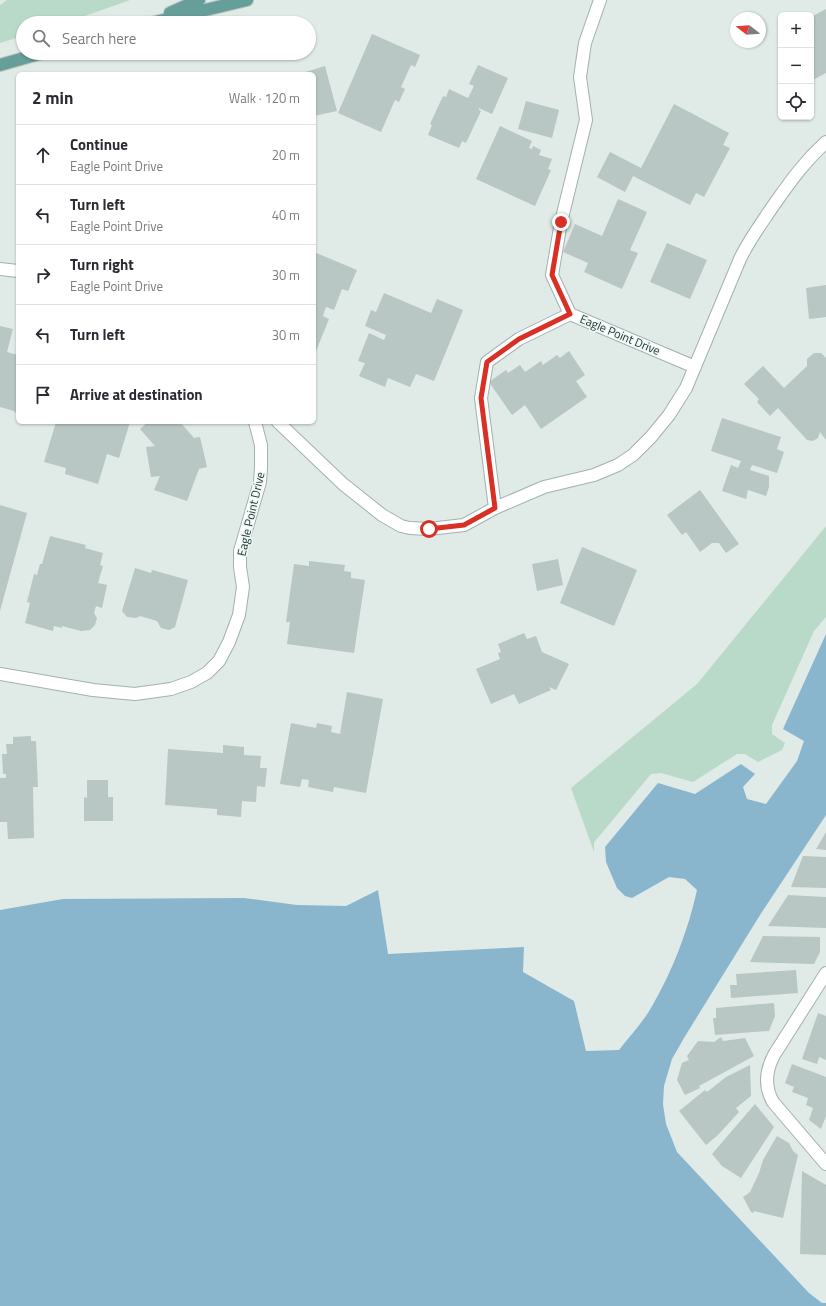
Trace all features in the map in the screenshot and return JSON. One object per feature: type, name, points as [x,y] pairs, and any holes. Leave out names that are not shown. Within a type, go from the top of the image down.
[{"type":"main road","points":[[163,16],[199,0]]},
{"type":"main road","points":[[180,16],[247,0]]},
{"type":"main road","points":[[0,65],[18,60]]},
{"type":"street","points":[[570,314],[552,275],[561,222],[586,120],[580,77],[585,43],[600,0]]},
{"type":"street","points":[[280,424],[343,484],[382,515],[401,526],[410,528],[429,529],[464,525],[495,508],[544,486],[594,475],[618,465],[633,455],[651,437],[669,415],[686,388],[748,242],[797,171],[826,142]]},
{"type":"street","points":[[0,269],[16,272]]},
{"type":"street","name":"Eagle Point Drive","points":[[495,508],[481,398],[487,362],[519,339],[570,314],[695,367]]},
{"type":"street","name":"Eagle Point Drive","points":[[0,674],[93,690],[135,694],[171,689],[191,682],[207,673],[219,661],[230,642],[239,615],[242,587],[240,551],[260,482],[262,468],[261,445],[256,424]]},
{"type":"street","points":[[826,973],[774,1055],[767,1075],[770,1097],[826,1164]]},
{"type":"green space","points":[[7,0],[130,0],[85,16],[16,16],[16,38],[0,43],[0,5]]},
{"type":"green space","points":[[826,526],[826,617],[814,631],[772,725],[772,734],[785,743],[782,750],[758,762],[745,754],[737,754],[693,782],[661,773],[651,774],[596,840],[594,843],[594,852],[571,788],[697,684]]},
{"type":"water","points":[[826,634],[826,815],[760,915],[672,1059],[664,1086],[663,1104],[666,1124],[677,1152],[809,1293],[822,1303],[826,1303],[826,1306],[0,1306],[0,910],[63,899],[244,898],[297,905],[346,906],[378,890],[388,954],[524,947],[523,972],[574,1001],[586,1051],[619,1050],[648,1013],[666,980],[684,936],[697,890],[685,879],[669,877],[632,898],[625,896],[617,888],[606,862],[605,847],[658,783],[695,794],[741,764],[755,774],[743,787],[747,799],[766,804],[797,761],[804,741],[783,729]]},
{"type":"building","points":[[826,9],[826,73],[814,79],[814,48],[814,15]]},
{"type":"building","points":[[372,34],[420,55],[415,67],[411,65],[401,87],[405,89],[399,102],[395,100],[381,132],[338,113]]},
{"type":"building","points":[[478,65],[508,78],[492,114],[479,108],[481,111],[466,143],[462,141],[459,148],[428,135],[432,125],[430,124],[443,96],[446,97],[449,89],[468,98],[474,86],[469,84]]},
{"type":"building","points":[[325,66],[337,111],[316,116],[316,72],[306,72]]},
{"type":"building","points":[[526,101],[559,110],[552,138],[518,129]]},
{"type":"building","points":[[674,104],[729,133],[723,145],[730,148],[704,197],[696,193],[690,205],[633,176],[625,192],[597,177],[610,152],[641,168]]},
{"type":"building","points":[[500,126],[532,141],[529,148],[532,149],[533,146],[541,150],[539,155],[552,159],[548,169],[551,170],[535,206],[476,179]]},
{"type":"building","points":[[618,199],[647,212],[630,250],[638,253],[622,289],[584,272],[588,263],[563,252],[575,224],[602,236]]},
{"type":"building","points":[[667,243],[707,260],[690,299],[650,282]]},
{"type":"building","points":[[316,253],[357,270],[348,291],[342,289],[334,310],[326,307],[323,316],[329,319],[316,351]]},
{"type":"building","points":[[826,285],[826,317],[809,319],[806,288]]},
{"type":"building","points":[[384,293],[431,313],[437,299],[463,310],[434,381],[416,374],[410,387],[388,378],[385,387],[359,376],[365,363],[358,361],[369,333],[384,340],[386,335],[365,326],[371,310],[376,312]]},
{"type":"building","points":[[0,326],[13,329],[7,352],[16,354],[16,413],[0,407]]},
{"type":"building","points":[[569,351],[585,375],[576,381],[587,397],[541,429],[525,405],[512,415],[489,382],[506,370],[508,373],[520,365],[525,372],[541,361],[543,365],[557,355],[560,358]]},
{"type":"building","points":[[814,353],[821,353],[826,358],[826,440],[820,432],[818,438],[813,441],[807,440],[778,408],[770,416],[757,402],[759,399],[744,384],[763,366],[784,388],[807,366],[807,359]]},
{"type":"building","points":[[722,418],[781,437],[777,449],[784,452],[777,473],[752,465],[750,470],[769,476],[769,487],[766,496],[748,490],[746,499],[722,491],[731,465],[738,468],[741,461],[711,451]]},
{"type":"building","points":[[55,424],[129,424],[119,458],[107,454],[98,484],[65,474],[66,468],[44,462]]},
{"type":"building","points":[[146,424],[182,424],[194,438],[200,437],[207,467],[199,469],[187,501],[154,490],[160,476],[151,477],[146,447],[155,446],[140,429]]},
{"type":"building","points":[[700,490],[739,544],[726,553],[719,543],[712,543],[700,552],[686,532],[682,535],[667,515]]},
{"type":"building","points":[[0,505],[27,513],[0,611]]},
{"type":"building","points":[[50,536],[86,545],[85,548],[103,553],[100,565],[103,566],[98,583],[107,585],[102,608],[96,606],[94,613],[97,618],[95,625],[90,630],[81,631],[62,626],[62,628],[54,626],[53,631],[25,623],[30,603],[27,602],[34,574],[37,575],[40,564],[42,564]]},
{"type":"building","points":[[582,547],[637,570],[614,626],[560,603]]},
{"type":"building","points":[[558,559],[563,585],[537,591],[532,564]]},
{"type":"building","points":[[309,561],[345,565],[344,571],[351,572],[351,578],[365,580],[354,653],[287,644],[290,622],[286,622],[294,564],[309,566]]},
{"type":"building","points":[[135,568],[151,573],[152,570],[188,580],[175,627],[169,630],[161,628],[157,621],[140,616],[136,618],[127,617],[122,611]]},
{"type":"building","points":[[524,633],[527,639],[536,636],[542,652],[569,664],[556,690],[549,687],[551,690],[519,704],[514,694],[491,704],[476,669],[500,659],[498,653],[501,652],[498,644]]},
{"type":"building","points":[[347,692],[383,699],[366,793],[334,787],[333,792],[308,787],[309,780],[302,779],[300,787],[280,784],[291,723],[316,728],[317,723],[332,726],[331,732],[340,734]]},
{"type":"building","points":[[31,736],[31,741],[36,741],[38,787],[33,787],[34,838],[8,839],[7,822],[0,822],[0,778],[6,778],[6,774],[3,774],[2,754],[7,754],[6,744],[13,744],[13,737]]},
{"type":"building","points":[[223,745],[244,747],[244,755],[261,756],[260,768],[267,768],[265,787],[257,786],[256,802],[242,801],[241,817],[217,815],[217,809],[165,805],[168,749],[223,753]]},
{"type":"building","points":[[87,780],[108,780],[108,797],[113,797],[113,821],[84,821],[84,797],[87,798]]},
{"type":"building","points":[[826,832],[826,850],[816,849]]},
{"type":"building","points":[[803,856],[826,857],[826,888],[791,887]]},
{"type":"building","points":[[788,895],[826,897],[826,928],[768,926]]},
{"type":"building","points":[[763,936],[820,937],[820,952],[814,964],[750,962]]},
{"type":"building","points":[[796,970],[798,993],[731,998],[730,985],[737,985],[736,974]]},
{"type":"building","points":[[774,1003],[775,1016],[769,1031],[715,1035],[713,1018],[716,1018],[716,1008]]},
{"type":"building","points":[[818,1013],[826,1016],[826,1060],[819,1057],[817,1064],[802,1059]]},
{"type":"building","points":[[721,1037],[723,1041],[745,1038],[754,1056],[699,1086],[700,1088],[685,1095],[677,1080],[682,1063],[689,1060],[687,1056],[698,1041],[714,1042]]},
{"type":"building","points":[[792,1064],[826,1077],[826,1116],[821,1129],[809,1120],[813,1108],[806,1105],[808,1098],[792,1092],[794,1087],[785,1083]]},
{"type":"building","points":[[750,1065],[751,1096],[736,1108],[739,1112],[718,1135],[706,1145],[679,1111],[705,1090],[707,1092],[726,1077]]},
{"type":"building","points":[[755,1104],[774,1127],[741,1178],[722,1166],[712,1154]]},
{"type":"building","points":[[777,1136],[789,1143],[793,1151],[798,1155],[783,1218],[754,1211],[754,1213],[751,1212],[743,1197],[750,1192],[763,1160]]},
{"type":"building","points":[[802,1171],[826,1185],[826,1255],[800,1254]]},
{"type":"route","points":[[429,529],[464,525],[495,508],[481,398],[487,362],[519,339],[570,314],[552,275],[561,222]]}]
